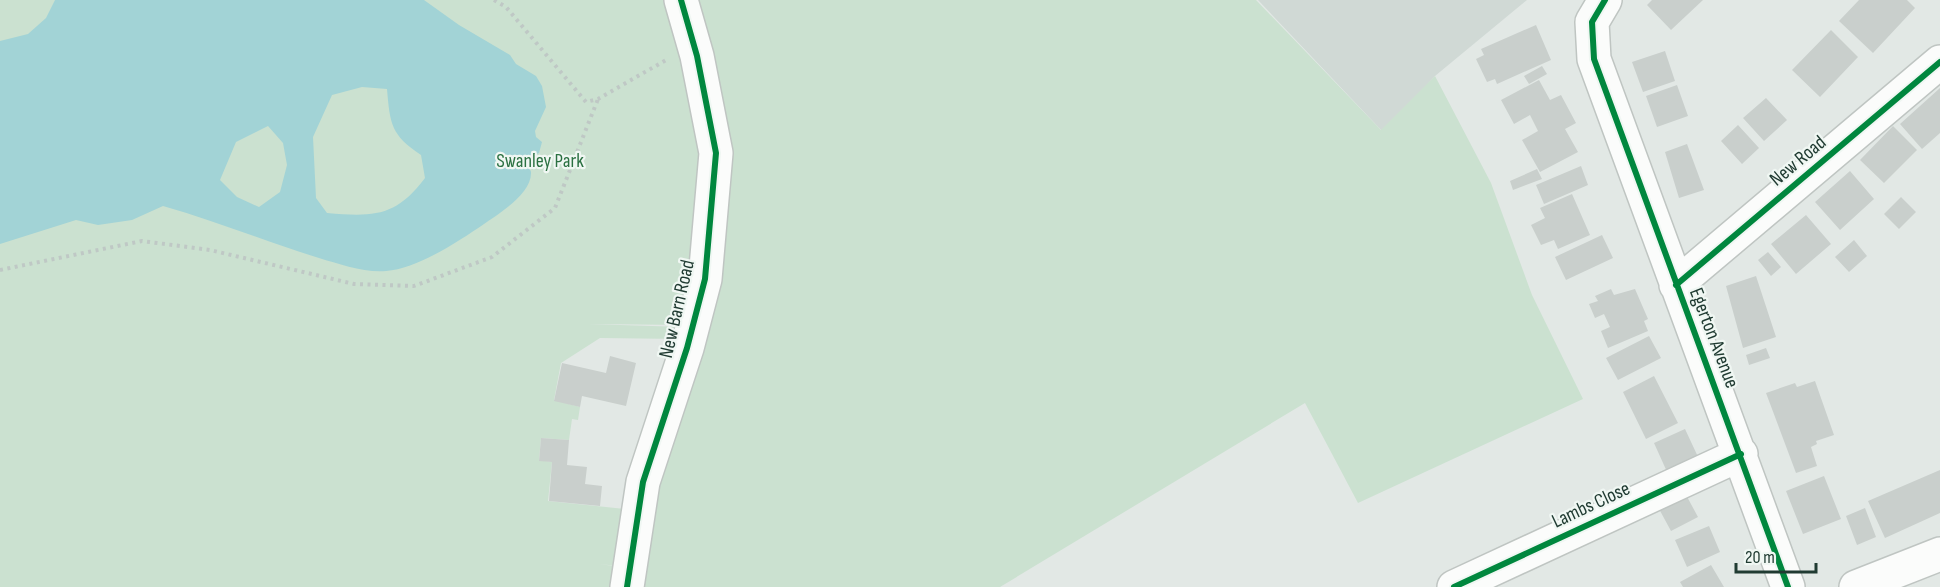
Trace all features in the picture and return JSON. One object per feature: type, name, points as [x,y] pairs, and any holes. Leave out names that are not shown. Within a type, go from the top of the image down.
[{"type":"street","name":"New Barn Road","points":[[627,587],[643,482],[687,348],[705,279],[716,153],[697,56],[681,0]]},
{"type":"street","name":"Egerton Avenue","points":[[1605,0],[1592,22],[1594,59],[1788,587]]},
{"type":"street","name":"New Road","points":[[1676,285],[1940,62]]},
{"type":"street","name":"Lambs Close","points":[[1454,587],[1741,454]]},
{"type":"street","points":[[1856,587],[1940,554]]},
{"type":"path","points":[[494,0],[506,7],[586,102],[598,99],[666,61],[664,51]]},
{"type":"path","points":[[0,270],[142,241],[210,250],[354,284],[414,286],[492,257],[555,208],[598,99]]},
{"type":"shaded area","points":[[1258,0],[1527,0],[1435,76],[1384,133]]},
{"type":"green space","name":"Swanley Park","points":[[0,0],[671,0],[707,160],[685,325],[588,324],[684,327],[681,339],[600,338],[561,363],[554,400],[580,407],[578,420],[572,419],[569,440],[541,438],[539,460],[552,462],[548,501],[625,509],[618,566],[599,564],[622,567],[620,587],[0,587]]},
{"type":"green space","points":[[691,0],[1256,0],[1381,130],[1435,76],[1491,183],[1532,295],[1583,399],[1358,503],[1305,403],[1000,587],[634,587],[642,534],[713,283]]},
{"type":"water","points":[[55,0],[424,0],[459,25],[510,55],[516,64],[536,76],[542,86],[546,107],[535,131],[536,137],[542,142],[539,153],[527,159],[531,172],[530,180],[513,202],[450,246],[424,260],[398,269],[378,271],[343,265],[163,206],[132,220],[98,225],[76,220],[0,244],[0,41],[28,34],[46,18]],"holes":[[[362,87],[387,89],[389,111],[394,128],[403,141],[421,155],[425,178],[404,200],[382,212],[358,215],[327,213],[316,198],[313,137],[332,95]],[[268,126],[283,143],[287,165],[280,192],[259,207],[237,197],[220,180],[236,142]]]},
{"type":"building","points":[[1652,0],[1703,0],[1671,30],[1647,5]]},
{"type":"building","points":[[1859,0],[1907,0],[1915,8],[1873,53],[1839,21]]},
{"type":"building","points":[[1536,25],[1551,60],[1497,84],[1495,79],[1487,82],[1476,59],[1484,55],[1481,49]]},
{"type":"building","points":[[1831,30],[1858,57],[1820,97],[1792,70]]},
{"type":"building","points":[[1665,51],[1675,81],[1643,92],[1632,62]]},
{"type":"building","points":[[1542,66],[1547,74],[1529,84],[1524,76]]},
{"type":"building","points":[[1539,80],[1550,100],[1561,95],[1576,123],[1565,129],[1578,152],[1540,172],[1522,140],[1538,131],[1530,115],[1514,124],[1501,100]]},
{"type":"building","points":[[1677,85],[1688,116],[1657,127],[1646,96]]},
{"type":"building","points":[[1940,88],[1940,133],[1922,149],[1900,124]]},
{"type":"building","points":[[1766,98],[1787,120],[1764,141],[1743,118]]},
{"type":"building","points":[[1738,125],[1759,148],[1742,164],[1721,141]]},
{"type":"building","points":[[1893,126],[1917,150],[1884,183],[1860,160]]},
{"type":"building","points":[[1687,144],[1704,190],[1679,198],[1665,152]]},
{"type":"building","points":[[1581,166],[1588,185],[1544,204],[1536,185]]},
{"type":"building","points":[[1537,169],[1542,179],[1513,190],[1510,181]]},
{"type":"building","points":[[1850,171],[1874,199],[1840,230],[1815,202]]},
{"type":"building","points":[[1572,194],[1590,235],[1558,249],[1554,240],[1541,245],[1531,225],[1545,218],[1540,208]]},
{"type":"building","points":[[1901,197],[1916,212],[1899,229],[1884,214]]},
{"type":"building","points":[[1806,215],[1831,244],[1796,274],[1771,244]]},
{"type":"building","points":[[1602,235],[1613,258],[1566,280],[1555,257]]},
{"type":"building","points":[[1854,240],[1867,256],[1849,272],[1835,257]]},
{"type":"building","points":[[1768,252],[1781,267],[1771,276],[1758,260]]},
{"type":"building","points":[[1756,276],[1776,337],[1743,348],[1726,286]]},
{"type":"building","points":[[1611,289],[1614,295],[1635,289],[1648,319],[1644,321],[1648,331],[1608,348],[1601,331],[1610,327],[1604,314],[1595,318],[1589,304],[1598,301],[1595,296]]},
{"type":"building","points":[[1649,336],[1661,358],[1618,380],[1606,358]]},
{"type":"building","points":[[1766,348],[1770,358],[1749,365],[1746,355]]},
{"type":"building","points":[[610,356],[636,363],[626,406],[582,396],[580,407],[554,401],[562,363],[606,373]]},
{"type":"building","points":[[1654,376],[1678,423],[1646,439],[1623,392]]},
{"type":"building","points":[[1815,381],[1834,435],[1816,441],[1817,444],[1811,447],[1817,466],[1796,473],[1766,393],[1795,383],[1797,387]]},
{"type":"building","points":[[1685,429],[1699,459],[1668,474],[1654,443]]},
{"type":"building","points":[[541,438],[569,440],[567,465],[587,467],[585,484],[602,486],[600,506],[549,501],[552,462],[539,461]]},
{"type":"building","points":[[1940,470],[1940,513],[1885,538],[1868,501]]},
{"type":"building","points":[[1824,476],[1841,519],[1803,534],[1786,491]]},
{"type":"building","points":[[1685,493],[1698,517],[1671,531],[1658,507]]},
{"type":"building","points":[[1865,508],[1876,537],[1857,545],[1846,516]]},
{"type":"building","points":[[1709,526],[1720,552],[1687,567],[1675,540]]},
{"type":"building","points":[[1711,565],[1724,587],[1683,587],[1680,582]]},
{"type":"cycle path","points":[[627,587],[643,482],[687,348],[705,279],[716,153],[697,56],[681,0]]},
{"type":"cycle path","points":[[1605,0],[1592,22],[1594,59],[1788,587]]},
{"type":"cycle path","points":[[1676,285],[1940,62]]},
{"type":"cycle path","points":[[1454,587],[1741,454]]}]
